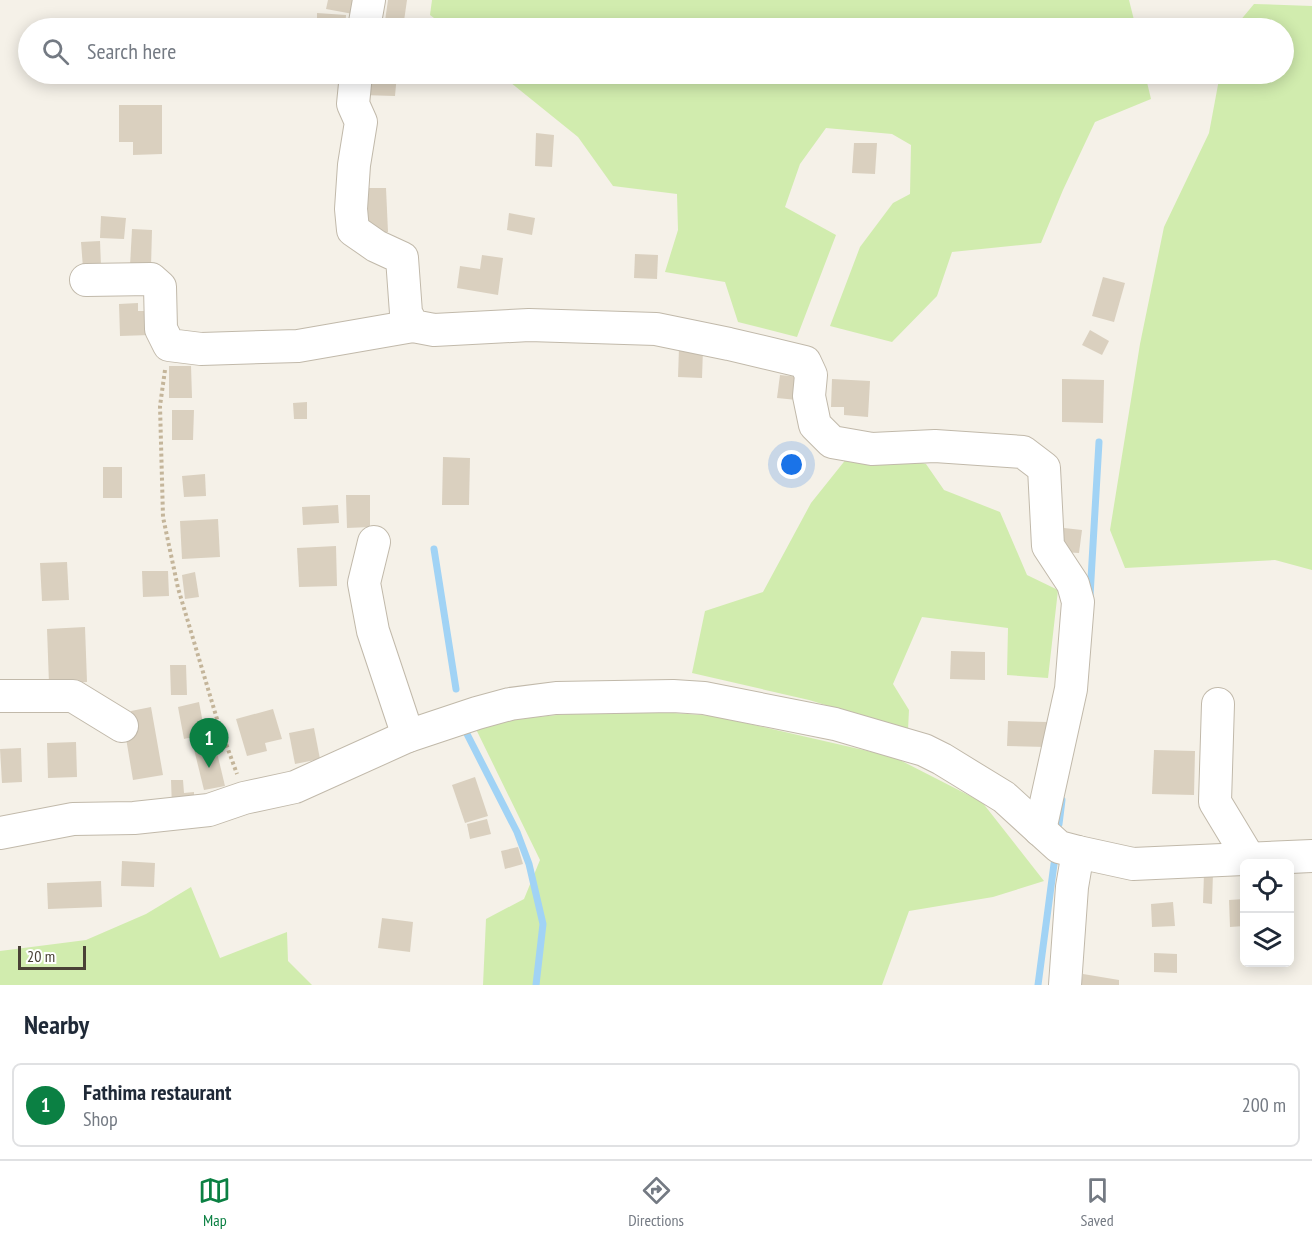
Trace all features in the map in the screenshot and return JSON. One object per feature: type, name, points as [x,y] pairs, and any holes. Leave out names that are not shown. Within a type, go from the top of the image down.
[{"type":"street","points":[[366,18],[369,0]]},
{"type":"street","points":[[355,84],[353,104],[361,122],[354,165],[351,209],[353,230],[376,246],[402,258],[406,314],[413,326]]},
{"type":"street","points":[[86,280],[151,279],[160,287],[161,329],[169,345],[201,349],[298,346],[413,326],[434,330],[529,325],[656,329],[805,362],[811,375],[809,396],[815,425],[832,442],[872,449],[935,446],[1023,452],[1044,468],[1048,546],[1073,584],[1077,602],[1071,689],[1040,830]]},
{"type":"street","points":[[374,542],[364,583],[373,631],[408,736]]},
{"type":"street","points":[[0,696],[73,696],[122,726]]},
{"type":"street","points":[[0,833],[73,819],[134,818],[209,810],[244,798],[295,787],[408,736],[477,713],[510,705],[556,698],[673,696],[704,698],[835,724],[924,750],[1004,797],[1059,847],[1133,864],[1240,860]]},
{"type":"street","points":[[1218,704],[1215,802],[1249,859]]},
{"type":"street","points":[[1065,985],[1072,887],[1077,852]]},
{"type":"street","points":[[1266,859],[1312,856]]},
{"type":"path","points":[[169,345],[160,406],[163,517],[178,588],[217,719],[244,798]]},
{"type":"green space","points":[[432,0],[1129,0],[1134,18],[434,18],[430,15]]},
{"type":"green space","points":[[1254,4],[1312,6],[1312,570],[1275,560],[1125,568],[1110,530],[1140,344],[1164,227],[1209,133],[1218,84],[1294,84],[1294,18],[1242,18]]},
{"type":"green space","points":[[512,84],[1147,84],[1151,99],[1095,122],[1041,243],[952,252],[937,296],[892,342],[830,326],[860,247],[893,203],[910,194],[911,145],[892,134],[826,128],[800,164],[785,207],[836,235],[797,337],[738,322],[725,282],[665,272],[678,230],[677,194],[613,186],[578,137]]},
{"type":"green space","points":[[896,457],[926,464],[944,490],[1000,512],[1027,575],[1058,590],[1048,678],[1007,675],[1008,628],[922,617],[893,684],[909,710],[908,730],[809,700],[692,673],[705,611],[763,592],[811,503],[847,458]]},
{"type":"green space","points":[[619,709],[715,716],[894,757],[982,802],[1044,881],[993,897],[909,911],[882,985],[483,985],[486,919],[524,899],[540,860],[473,723]]},
{"type":"green space","points":[[191,887],[220,958],[287,932],[288,961],[312,985],[0,985],[0,951],[86,940],[146,914]]},
{"type":"building","points":[[328,0],[367,0],[364,16],[326,9]]},
{"type":"building","points":[[388,0],[407,0],[404,18],[385,18]]},
{"type":"building","points":[[317,13],[346,15],[346,18],[317,18]]},
{"type":"building","points":[[362,84],[396,84],[395,96],[362,95]]},
{"type":"building","points":[[119,105],[162,105],[162,154],[133,155],[133,142],[119,142]]},
{"type":"building","points":[[536,133],[554,135],[552,167],[535,166]]},
{"type":"building","points":[[854,143],[877,143],[875,174],[852,173]]},
{"type":"building","points":[[365,188],[386,188],[388,232],[367,233]]},
{"type":"building","points":[[509,213],[535,218],[532,235],[507,230]]},
{"type":"building","points":[[101,216],[126,218],[124,239],[100,238]]},
{"type":"building","points":[[132,229],[152,230],[151,267],[130,266]]},
{"type":"building","points":[[100,241],[101,266],[83,268],[81,242]]},
{"type":"building","points":[[635,254],[658,255],[657,279],[634,278]]},
{"type":"building","points":[[482,255],[503,258],[498,295],[457,288],[460,266],[480,269]]},
{"type":"building","points":[[1103,277],[1125,283],[1114,322],[1092,316]]},
{"type":"building","points":[[138,303],[138,311],[150,311],[150,335],[120,336],[119,304]]},
{"type":"building","points":[[1090,330],[1109,341],[1102,355],[1082,345]]},
{"type":"building","points":[[679,348],[703,349],[702,378],[678,377]]},
{"type":"building","points":[[169,366],[191,366],[192,398],[169,398]]},
{"type":"building","points":[[780,375],[800,377],[797,400],[777,398]]},
{"type":"building","points":[[832,379],[870,381],[868,417],[844,415],[844,407],[831,407]]},
{"type":"building","points":[[1062,379],[1104,380],[1103,423],[1062,422]]},
{"type":"building","points":[[307,402],[307,419],[294,419],[293,403]]},
{"type":"building","points":[[172,410],[194,410],[193,440],[172,440]]},
{"type":"building","points":[[443,457],[470,458],[469,505],[442,505]]},
{"type":"building","points":[[103,467],[122,467],[122,498],[103,498]]},
{"type":"building","points":[[205,474],[206,496],[184,497],[182,476]]},
{"type":"building","points":[[346,495],[370,495],[370,527],[347,528]]},
{"type":"building","points":[[338,505],[339,523],[303,525],[302,507]]},
{"type":"building","points":[[218,519],[220,557],[182,559],[180,521]]},
{"type":"building","points":[[1064,528],[1082,530],[1079,553],[1062,552]]},
{"type":"building","points":[[336,546],[337,586],[299,587],[297,548]]},
{"type":"building","points":[[67,562],[69,600],[42,601],[40,563]]},
{"type":"building","points":[[142,571],[168,571],[169,596],[143,597]]},
{"type":"building","points":[[195,572],[199,597],[185,599],[182,575]]},
{"type":"building","points":[[85,627],[87,682],[49,684],[47,629]]},
{"type":"building","points":[[951,651],[985,652],[985,680],[950,679]]},
{"type":"building","points":[[170,665],[186,665],[187,695],[171,695]]},
{"type":"building","points":[[199,702],[205,734],[184,739],[178,707]]},
{"type":"building","points":[[151,707],[163,775],[133,780],[125,732],[134,730],[131,711]]},
{"type":"building","points":[[273,709],[282,739],[265,743],[267,751],[247,756],[236,719]]},
{"type":"building","points":[[1008,721],[1047,722],[1046,747],[1007,746]]},
{"type":"building","points":[[314,728],[320,759],[295,764],[289,733]]},
{"type":"building","points":[[214,740],[225,786],[204,790],[193,745]]},
{"type":"building","points":[[76,742],[77,777],[48,778],[47,743]]},
{"type":"building","points":[[21,748],[22,782],[2,783],[0,749]]},
{"type":"building","points":[[1154,750],[1195,751],[1194,795],[1152,794]]},
{"type":"building","points":[[475,777],[488,816],[465,823],[452,785]]},
{"type":"building","points":[[171,780],[183,780],[184,793],[194,792],[194,807],[172,808]]},
{"type":"building","points":[[487,819],[491,834],[470,839],[467,824]]},
{"type":"building","points":[[518,847],[523,864],[505,869],[501,851]]},
{"type":"building","points":[[122,861],[155,863],[154,887],[121,886]]},
{"type":"building","points":[[1204,873],[1213,873],[1212,904],[1203,903]]},
{"type":"building","points":[[101,881],[102,907],[48,909],[47,883]]},
{"type":"building","points":[[1240,899],[1240,926],[1230,927],[1229,900]]},
{"type":"building","points":[[1173,902],[1175,926],[1152,927],[1151,904]]},
{"type":"building","points":[[382,918],[413,922],[410,952],[378,948]]},
{"type":"building","points":[[1154,953],[1177,954],[1177,973],[1154,972]]},
{"type":"building","points":[[1083,974],[1119,980],[1119,985],[1081,985]]},
{"type":"waterway","points":[[1090,596],[1099,442]]},
{"type":"waterway","points":[[434,549],[456,689]]},
{"type":"waterway","points":[[465,725],[467,734],[517,832],[529,864],[543,924],[536,985]]},
{"type":"waterway","points":[[1059,824],[1062,800]]},
{"type":"waterway","points":[[1038,985],[1054,864]]},
{"type":"place","name":"Fathima restaurant","points":[[209,768]]}]
